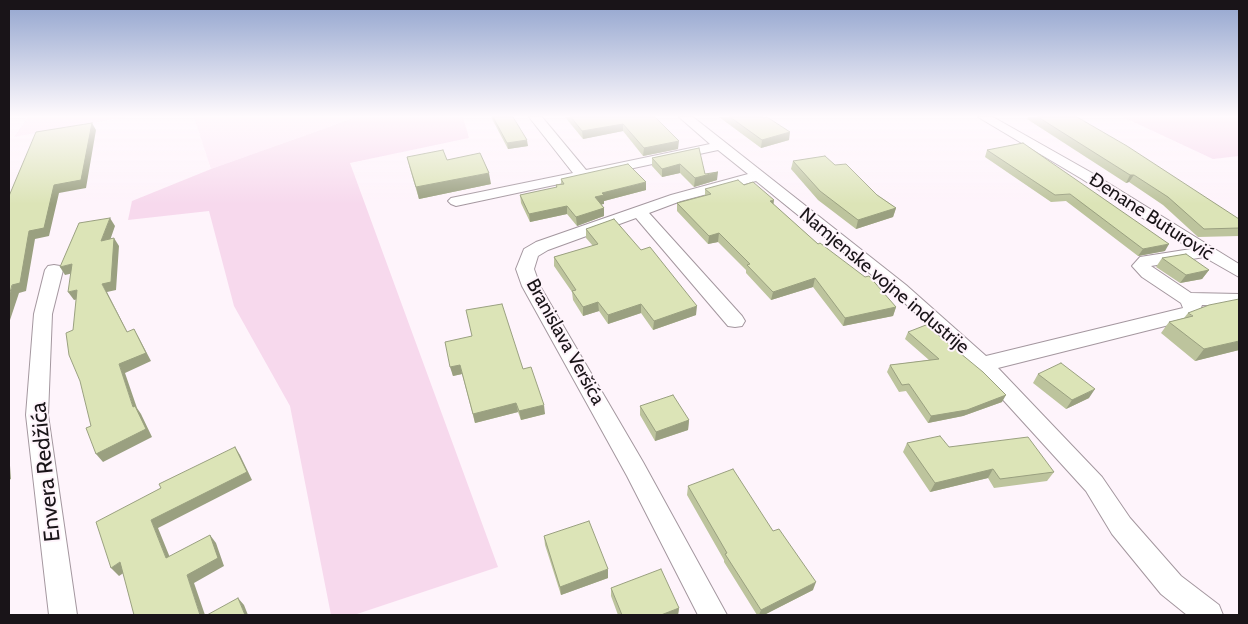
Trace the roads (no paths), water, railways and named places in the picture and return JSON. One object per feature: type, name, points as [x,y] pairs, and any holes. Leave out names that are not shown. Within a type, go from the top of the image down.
[{"type":"street","points":[[559,146],[582,175]]},
{"type":"street","points":[[456,201],[719,146]]},
{"type":"street","name":"Namjenske vojne industrije","points":[[720,146],[900,289],[982,364],[1094,484],[1121,526],[1171,584],[1208,615]]},
{"type":"street","name":"Đenane Buturović","points":[[1035,146],[1095,181],[1239,272]]},
{"type":"street","name":"Branislava Veršića","points":[[714,615],[631,461],[532,286],[525,269],[530,253],[542,246],[676,198],[759,176]]},
{"type":"street","points":[[639,211],[735,321]]},
{"type":"street","points":[[982,364],[1182,316],[1191,312],[1193,305],[1187,299],[1148,273],[1141,266],[1146,261],[1206,252]]},
{"type":"street","name":"Envera Redžića","points":[[54,270],[43,314],[37,415],[63,615]]},
{"type":"street","points":[[1187,299],[1239,300]]}]
